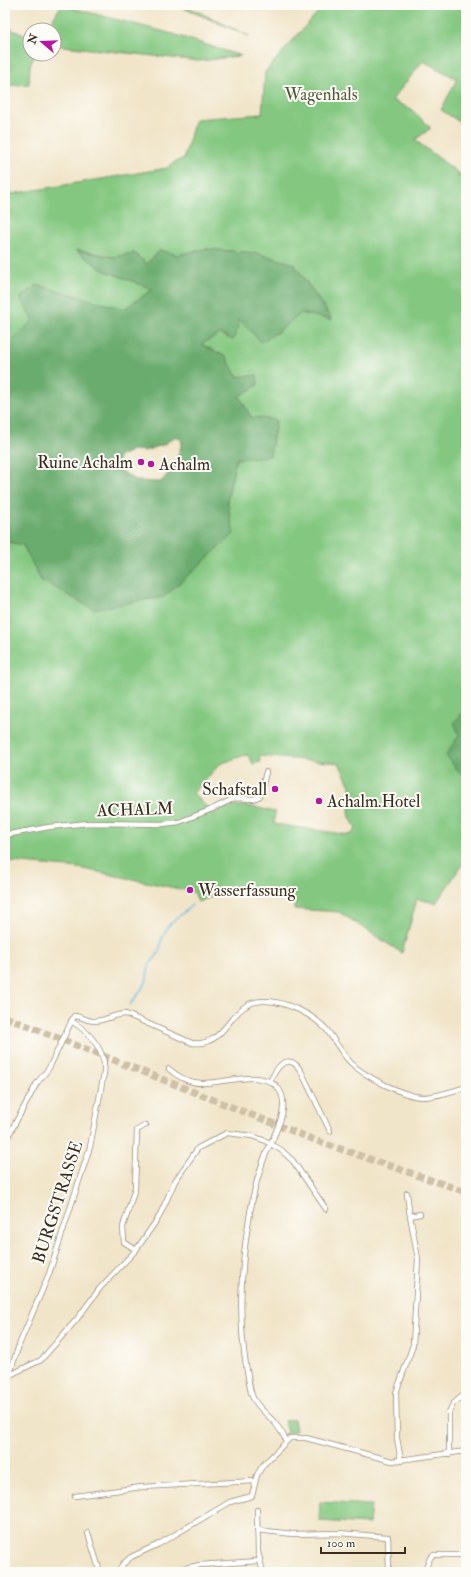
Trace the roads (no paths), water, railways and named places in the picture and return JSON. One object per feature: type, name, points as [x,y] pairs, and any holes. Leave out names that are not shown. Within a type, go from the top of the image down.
[{"type":"street","name":"ACHALM","points":[[5,836],[49,827],[89,823],[163,824],[179,822],[235,798],[254,799],[260,796],[266,772]]},
{"type":"street","points":[[5,1142],[37,1083],[49,1068],[74,1016],[92,1021],[106,1019],[116,1014],[126,1014],[192,1043],[201,1044],[216,1038],[244,1006],[266,1001],[294,1008],[313,1018],[325,1028],[356,1066],[365,1073],[403,1092],[416,1096],[426,1096],[466,1087]]},
{"type":"street","name":"BURGSTRASSE","points":[[5,1399],[8,1379],[19,1345],[49,1274],[90,1147],[104,1074],[105,1064],[100,1050],[88,1035],[71,1021]]},
{"type":"street","points":[[270,1082],[275,1069],[281,1063],[288,1062],[295,1064],[301,1071],[330,1131]]},
{"type":"street","points":[[169,1069],[181,1078],[194,1083],[209,1083],[247,1078],[270,1082],[281,1093],[282,1106],[280,1119],[258,1177],[249,1223],[244,1267],[241,1328],[245,1360],[253,1397],[258,1406],[276,1424],[286,1440]]},
{"type":"street","points":[[136,1250],[124,1242],[123,1228],[135,1188],[137,1130],[146,1125]]},
{"type":"street","points":[[8,1379],[12,1374],[42,1360],[77,1319],[100,1288],[136,1250],[159,1217],[175,1181],[198,1148],[227,1133],[252,1136],[271,1143],[293,1161],[326,1209]]},
{"type":"street","points":[[401,1461],[397,1438],[396,1393],[413,1345],[418,1266],[417,1248],[407,1193]]},
{"type":"street","points":[[410,1216],[420,1214]]},
{"type":"street","points":[[449,1454],[449,1412],[453,1404],[466,1393]]},
{"type":"street","points":[[118,1572],[123,1564],[131,1557],[160,1544],[230,1502],[252,1496],[255,1481],[263,1464],[286,1440],[294,1437],[306,1438],[389,1461],[401,1461],[466,1451]]},
{"type":"street","points":[[75,1496],[142,1487],[255,1481]]},
{"type":"street","points":[[257,1510],[259,1561],[263,1572]]},
{"type":"street","points":[[257,1530],[293,1534],[339,1534],[388,1537],[389,1572]]},
{"type":"street","points":[[88,1533],[100,1572]]},
{"type":"street","points":[[424,1572],[430,1558],[433,1555],[466,1555]]},
{"type":"street","points":[[166,1572],[217,1563],[259,1561]]},
{"type":"waterway","points":[[130,1005],[146,983],[149,965],[159,953],[162,938],[168,926],[192,905]]},
{"type":"tunnel","points":[[5,1017],[320,1142],[466,1192]]},
{"type":"place","name":"Ruine Achalm","points":[[141,462]]},
{"type":"place","name":"Achalm","points":[[151,464]]},
{"type":"place","name":"Schafstall","points":[[275,789]]},
{"type":"place","name":"Achalm.Hotel","points":[[319,801]]},
{"type":"place","name":"Wasserfassung","points":[[190,890]]},
{"type":"park label","name":"Wagenhals","points":[[321,94]]}]
